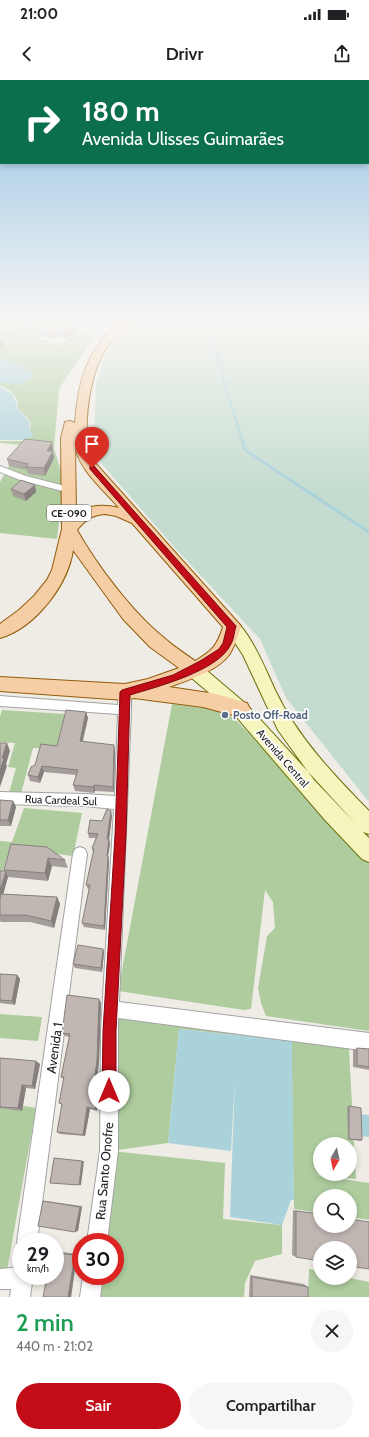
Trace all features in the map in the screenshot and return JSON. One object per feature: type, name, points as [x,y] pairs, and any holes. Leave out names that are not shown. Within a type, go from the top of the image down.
[{"type":"main road","name":"CE-090","points":[[77,379],[68,438],[70,490],[69,529],[81,551],[129,615],[156,642],[193,669]]},
{"type":"main road","points":[[88,379],[81,430],[82,448],[87,461],[232,626],[227,644],[222,651],[176,678],[128,698]]},
{"type":"main road","points":[[0,632],[41,600],[59,574],[69,529],[82,515],[96,510],[115,510],[137,519]]},
{"type":"main road","name":"Avenida Central","points":[[232,626],[250,653],[284,725],[321,774],[369,825]]},
{"type":"main road","name":"Avenida Central","points":[[193,669],[240,708],[332,814],[369,852]]},
{"type":"main road","points":[[0,684],[128,698],[216,702],[240,708]]},
{"type":"street","points":[[0,469],[24,478],[70,490]]},
{"type":"street","points":[[0,700],[128,698]]},
{"type":"street","name":"Rua Santo Onofre","points":[[98,1233],[108,1151],[111,1009],[121,803],[128,698]]},
{"type":"street","name":"Rua Cardeal Sul","points":[[0,798],[85,800],[121,803]]},
{"type":"street","name":"Avenida 1","points":[[28,1233],[80,854]]},
{"type":"street","points":[[111,1009],[369,1042]]},
{"type":"street","points":[[0,1279],[12,1282]]},
{"type":"street","points":[[90,1297],[92,1285]]},
{"type":"green space","points":[[0,379],[66,379],[59,389],[54,448],[64,481],[57,539],[0,533],[0,482],[21,445],[0,443],[0,441],[23,441],[30,429],[31,422],[18,408],[17,400],[11,391],[0,386]]},
{"type":"green space","points":[[97,379],[369,379],[369,802],[286,698],[260,639],[175,548],[101,463],[94,439]]},
{"type":"green space","points":[[172,704],[220,710],[235,719],[369,860],[369,1031],[266,1016],[261,1003],[258,988],[267,936],[275,928],[273,902],[265,890],[251,1009],[244,1010],[118,991]]},
{"type":"green space","points":[[2,710],[65,714],[56,749],[33,748],[21,794],[9,793],[16,768],[8,767],[15,743],[0,742],[0,717]]},
{"type":"green space","points":[[24,808],[82,813],[73,856],[10,848],[2,873],[0,873],[0,841],[12,842]]},
{"type":"green space","points":[[117,1005],[348,1030],[354,1137],[313,1137],[313,1174],[310,1174],[313,1174],[313,1181],[356,1181],[369,1183],[369,1220],[357,1218],[357,1189],[313,1189],[313,1212],[294,1209],[291,1041],[179,1029],[168,1143],[111,1151],[225,1163],[223,1219],[282,1225],[282,1254],[255,1261],[245,1283],[244,1297],[90,1297],[92,1285],[124,1285],[124,1233],[98,1233]]},
{"type":"green space","points":[[0,1014],[42,1017],[38,1041],[0,1038]]},
{"type":"green space","points":[[0,1102],[36,1108],[14,1233],[12,1233],[12,1242],[6,1276],[0,1277]]},
{"type":"green space","points":[[309,1269],[313,1270],[313,1285],[357,1285],[357,1279],[369,1282],[369,1297],[308,1297]]},
{"type":"water","points":[[0,379],[32,379],[18,385],[0,382]]},
{"type":"water","points":[[0,387],[13,394],[18,409],[30,422],[29,428],[34,435],[25,440],[0,440]]},
{"type":"water","points":[[179,1029],[292,1041],[294,1200],[291,1200],[282,1225],[230,1217],[235,1076],[231,1151],[168,1143]]},
{"type":"water","points":[[360,1114],[369,1115],[369,1137],[360,1136]]},
{"type":"building","points":[[25,439],[52,442],[47,451],[53,451],[44,468],[26,467],[28,464],[7,459]]},
{"type":"building","points":[[21,480],[35,485],[24,494],[11,489]]},
{"type":"building","points":[[66,710],[86,712],[80,741],[114,745],[113,787],[73,785],[78,770],[42,766],[38,777],[28,775],[31,767],[35,765],[41,744],[57,746]]},
{"type":"building","points":[[0,743],[7,743],[2,758],[4,758],[0,771]]},
{"type":"building","points":[[0,800],[13,801],[8,820],[0,820]]},
{"type":"building","points":[[107,809],[111,811],[107,839],[109,839],[104,926],[82,923],[90,885],[86,885],[94,849],[92,848],[98,834],[88,833],[90,820],[102,821]]},
{"type":"building","points":[[11,844],[47,847],[65,860],[48,858],[45,873],[4,870]]},
{"type":"building","points":[[0,871],[6,871],[0,890]]},
{"type":"building","points":[[1,894],[57,897],[51,921],[26,915],[0,915]]},
{"type":"building","points":[[78,945],[103,949],[101,968],[73,964]]},
{"type":"building","points":[[0,974],[17,975],[12,1001],[0,1000]]},
{"type":"building","points":[[67,995],[99,999],[97,1060],[94,1083],[97,1083],[95,1109],[87,1107],[83,1135],[57,1132],[62,1104],[59,1103],[64,1077],[61,1077],[70,1034],[62,1033]]},
{"type":"building","points":[[357,1048],[369,1049],[369,1067],[357,1065]]},
{"type":"building","points":[[0,1058],[36,1061],[32,1086],[22,1085],[18,1108],[0,1107]]},
{"type":"building","points":[[349,1106],[361,1108],[362,1140],[357,1140],[357,1137],[349,1137]]},
{"type":"building","points":[[54,1158],[82,1161],[79,1185],[50,1183]]},
{"type":"building","points":[[43,1201],[80,1207],[75,1232],[38,1226]]},
{"type":"building","points":[[296,1211],[313,1213],[313,1233],[357,1233],[357,1220],[369,1222],[369,1269],[357,1267],[357,1241],[313,1241],[313,1260],[296,1257]]},
{"type":"building","points":[[64,1254],[72,1255],[72,1273],[68,1297],[43,1297],[45,1285],[64,1285]]},
{"type":"building","points":[[252,1277],[308,1287],[308,1297],[252,1297]]},
{"type":"waterway","points":[[223,379],[242,440]]},
{"type":"waterway","points":[[242,439],[245,450],[369,532]]},
{"type":"place","name":"Posto Off-Road","points":[[225,715]]},
{"type":"route","points":[[92,468],[232,626],[227,644],[222,651],[204,664],[176,678],[134,691],[125,692],[120,835],[109,1031],[109,1091]]}]
